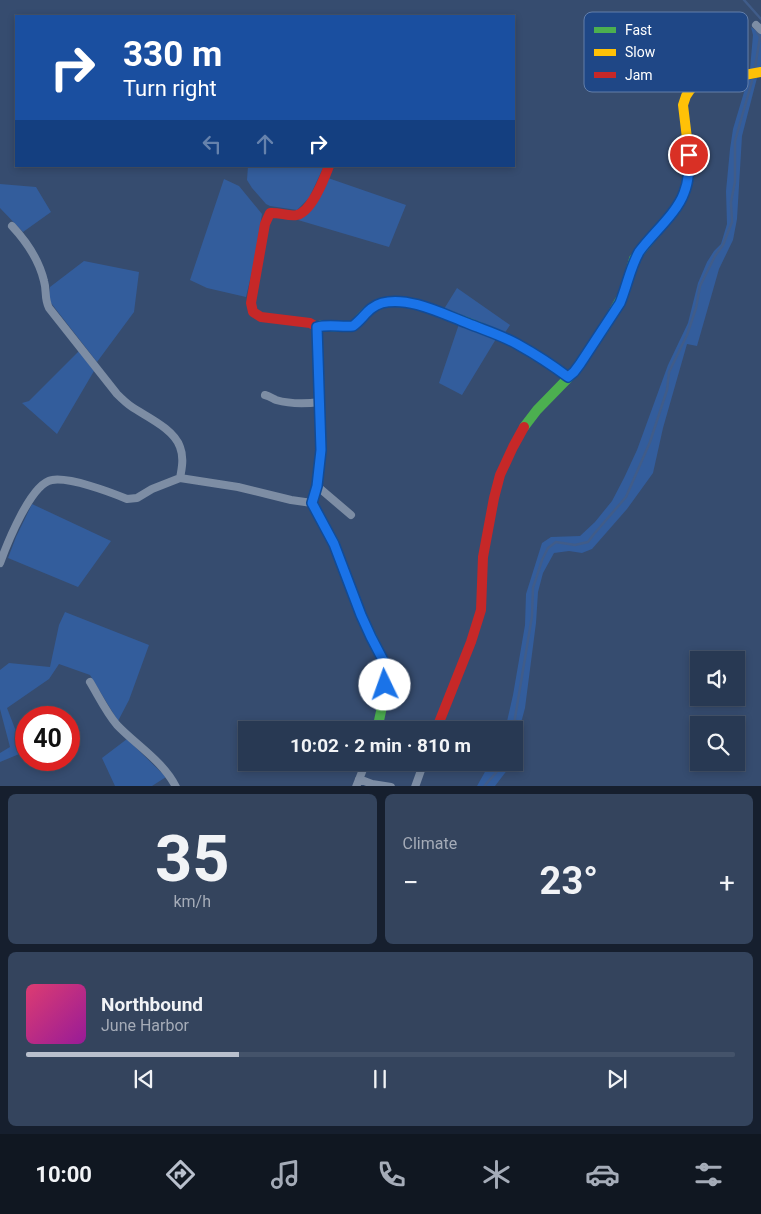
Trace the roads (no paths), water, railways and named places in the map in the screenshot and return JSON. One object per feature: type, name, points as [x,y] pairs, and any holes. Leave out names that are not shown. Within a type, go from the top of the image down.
[{"type":"street","points":[[748,74],[761,72]]},
{"type":"street","points":[[440,721],[482,610],[483,557],[500,475],[527,422],[580,364],[620,303],[634,259],[675,210],[684,194],[689,175],[689,161],[683,105],[689,92]]},
{"type":"street","points":[[329,167],[316,195],[303,213],[270,213],[265,224],[251,303],[252,310],[256,315],[310,323],[317,327],[353,326],[374,306],[384,302],[409,303],[502,336],[558,369],[568,377]]},
{"type":"street","points":[[12,226],[24,239],[36,260],[44,280],[45,299],[49,308],[117,394],[130,406],[176,438],[182,456],[180,478]]},
{"type":"street","points":[[317,327],[321,450],[317,486],[312,503],[334,544],[361,615],[383,660],[386,675],[379,721]]},
{"type":"street","points":[[265,395],[276,400],[288,402],[306,404],[320,402]]},
{"type":"street","points":[[0,563],[22,514],[32,498],[46,482],[58,480],[74,482],[131,499],[180,478],[238,487],[291,500],[312,503]]},
{"type":"street","points":[[317,486],[351,515]]},
{"type":"street","points":[[90,682],[104,707],[116,723],[160,764],[176,786]]},
{"type":"street","points":[[363,771],[358,783],[391,786]]},
{"type":"street","points":[[416,786],[421,771]]},
{"type":"waterway","points":[[744,0],[761,19]]},
{"type":"waterway","points":[[755,68],[760,37],[757,30]]},
{"type":"waterway","points":[[514,721],[532,616],[533,588],[542,560],[548,548],[556,542],[575,545],[588,542],[626,497],[650,442],[667,390],[669,372],[687,335],[696,308],[700,286],[715,256],[723,245],[732,222],[731,202],[735,182],[735,141],[752,81]]},
{"type":"waterway","points":[[485,786],[497,771]]}]
